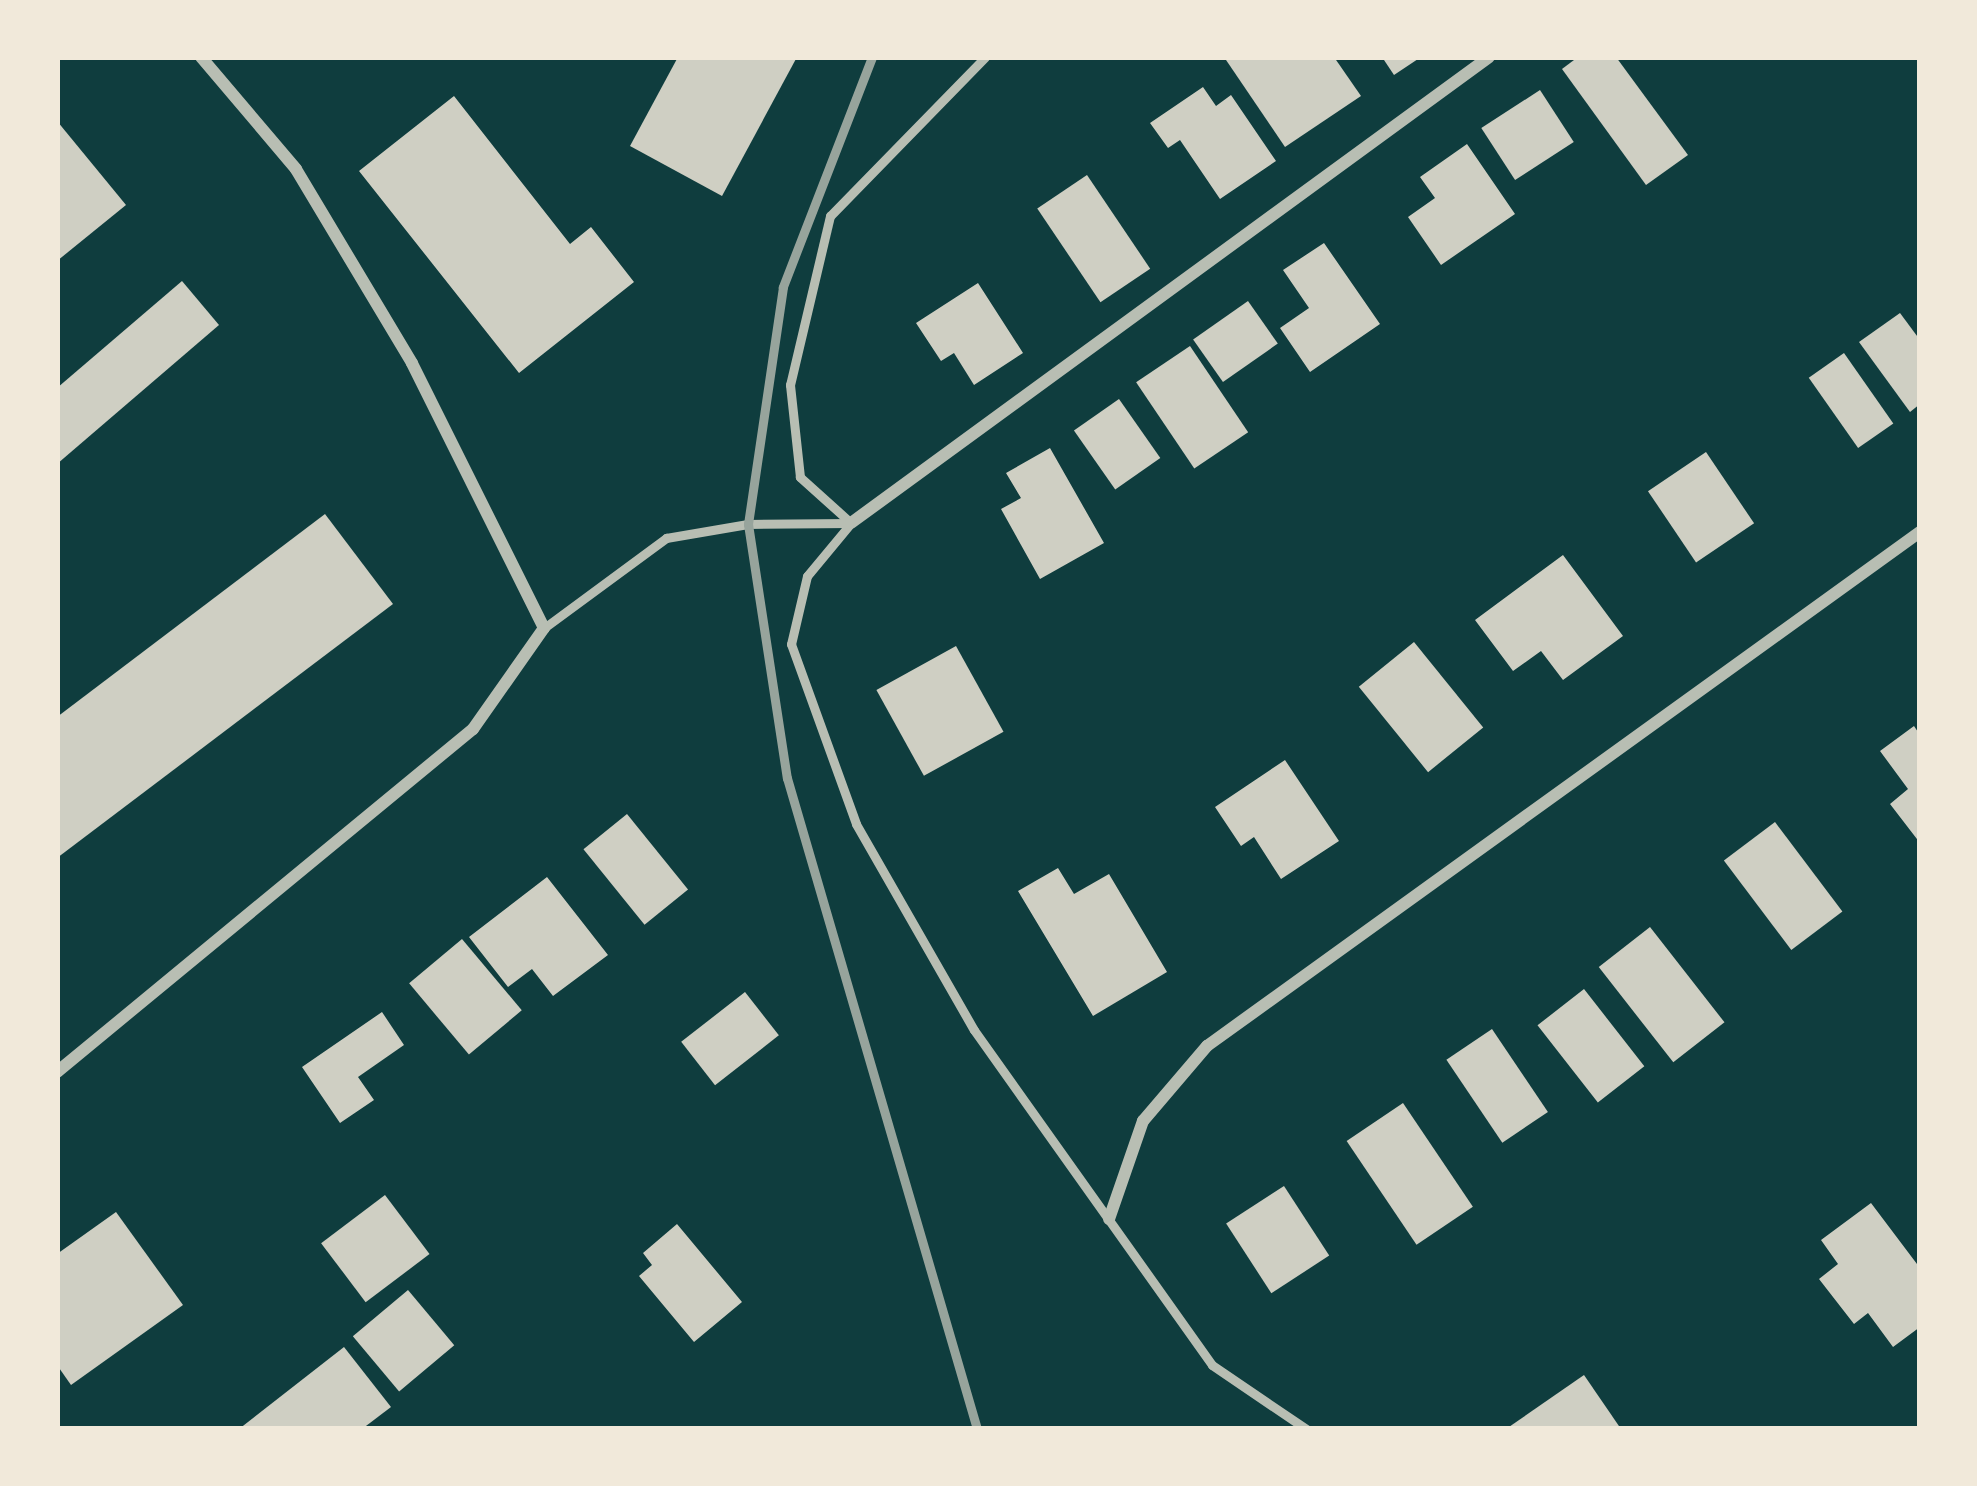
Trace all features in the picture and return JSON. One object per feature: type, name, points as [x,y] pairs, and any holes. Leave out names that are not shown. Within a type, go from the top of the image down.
[{"type":"street","points":[[57,1072],[473,729],[544,628],[412,363],[308,189],[201,57]]},
{"type":"street","points":[[850,523],[1490,57]]},
{"type":"street","points":[[1109,1219],[1143,1121],[1207,1046],[1920,532]]},
{"type":"lane","points":[[850,523],[800,477],[790,385],[830,216],[985,57]]},
{"type":"lane","points":[[544,628],[666,538],[748,524],[850,523]]},
{"type":"lane","points":[[850,523],[807,576],[791,644],[856,824],[974,1030],[1212,1365],[1306,1429]]},
{"type":"building","points":[[678,57],[797,57],[722,196],[630,146]]},
{"type":"building","points":[[1224,57],[1334,57],[1361,96],[1285,147]]},
{"type":"building","points":[[1382,57],[1421,57],[1394,75]]},
{"type":"building","points":[[1578,57],[1616,57],[1688,155],[1646,185],[1562,69]]},
{"type":"building","points":[[1203,87],[1216,106],[1231,95],[1276,161],[1220,199],[1180,140],[1168,148],[1150,123]]},
{"type":"building","points":[[1540,90],[1574,142],[1515,180],[1481,128]]},
{"type":"building","points":[[454,96],[570,244],[591,227],[634,282],[519,373],[359,171]]},
{"type":"building","points":[[57,121],[126,205],[57,261]]},
{"type":"building","points":[[1467,144],[1515,214],[1441,265],[1408,217],[1435,198],[1420,177]]},
{"type":"building","points":[[1087,175],[1150,269],[1100,302],[1037,209]]},
{"type":"building","points":[[1324,243],[1380,324],[1310,372],[1280,328],[1309,308],[1283,270]]},
{"type":"building","points":[[182,281],[219,325],[57,464],[57,388]]},
{"type":"building","points":[[978,283],[1023,353],[974,385],[954,353],[941,361],[916,323]]},
{"type":"building","points":[[1248,301],[1278,344],[1223,382],[1193,339]]},
{"type":"building","points":[[1900,313],[1920,340],[1920,404],[1910,412],[1859,342]]},
{"type":"building","points":[[1190,346],[1248,432],[1194,469],[1136,382]]},
{"type":"building","points":[[1844,353],[1893,423],[1858,448],[1809,378]]},
{"type":"building","points":[[1119,399],[1160,458],[1115,490],[1074,431]]},
{"type":"building","points":[[1050,448],[1104,543],[1040,579],[1001,509],[1021,498],[1006,473]]},
{"type":"building","points":[[1706,452],[1754,523],[1696,562],[1648,491]]},
{"type":"building","points":[[325,514],[393,604],[57,858],[57,717]]},
{"type":"building","points":[[1563,555],[1623,636],[1563,680],[1541,651],[1513,671],[1475,620]]},
{"type":"building","points":[[1414,642],[1483,727],[1428,772],[1359,687]]},
{"type":"building","points":[[956,646],[1004,732],[924,776],[876,690]]},
{"type":"building","points":[[1914,726],[1920,735],[1920,843],[1890,804],[1908,789],[1880,751]]},
{"type":"building","points":[[1285,760],[1339,841],[1281,879],[1254,837],[1241,846],[1215,807]]},
{"type":"building","points":[[627,814],[688,889],[645,925],[583,849]]},
{"type":"building","points":[[1775,822],[1842,911],[1791,950],[1724,861]]},
{"type":"building","points":[[1058,868],[1074,894],[1109,874],[1167,972],[1093,1016],[1018,891]]},
{"type":"building","points":[[547,877],[608,955],[553,996],[532,969],[508,987],[469,937]]},
{"type":"building","points":[[1650,927],[1724,1022],[1673,1062],[1599,967]]},
{"type":"building","points":[[462,939],[522,1010],[469,1055],[409,983]]},
{"type":"building","points":[[1584,989],[1644,1066],[1598,1103],[1538,1025]]},
{"type":"building","points":[[745,992],[779,1035],[715,1085],[681,1042]]},
{"type":"building","points":[[382,1012],[404,1045],[358,1077],[374,1100],[340,1123],[302,1067]]},
{"type":"building","points":[[1492,1029],[1548,1112],[1502,1143],[1446,1060]]},
{"type":"building","points":[[1403,1103],[1473,1207],[1417,1245],[1347,1141]]},
{"type":"building","points":[[1284,1186],[1329,1256],[1271,1293],[1226,1224]]},
{"type":"building","points":[[385,1195],[430,1254],[366,1302],[321,1243]]},
{"type":"building","points":[[1871,1203],[1920,1268],[1920,1327],[1893,1347],[1868,1313],[1854,1324],[1819,1279],[1838,1264],[1821,1240]]},
{"type":"building","points":[[116,1212],[183,1305],[71,1385],[57,1365],[57,1254]]},
{"type":"building","points":[[677,1224],[742,1302],[694,1342],[639,1276],[652,1265],[643,1253]]},
{"type":"building","points":[[408,1290],[454,1345],[399,1391],[353,1336]]},
{"type":"building","points":[[344,1347],[391,1407],[362,1429],[239,1429]]},
{"type":"building","points":[[1584,1375],[1621,1429],[1506,1429]]},
{"type":"railway","points":[[872,57],[783,287],[748,524],[787,778],[977,1429]]}]
